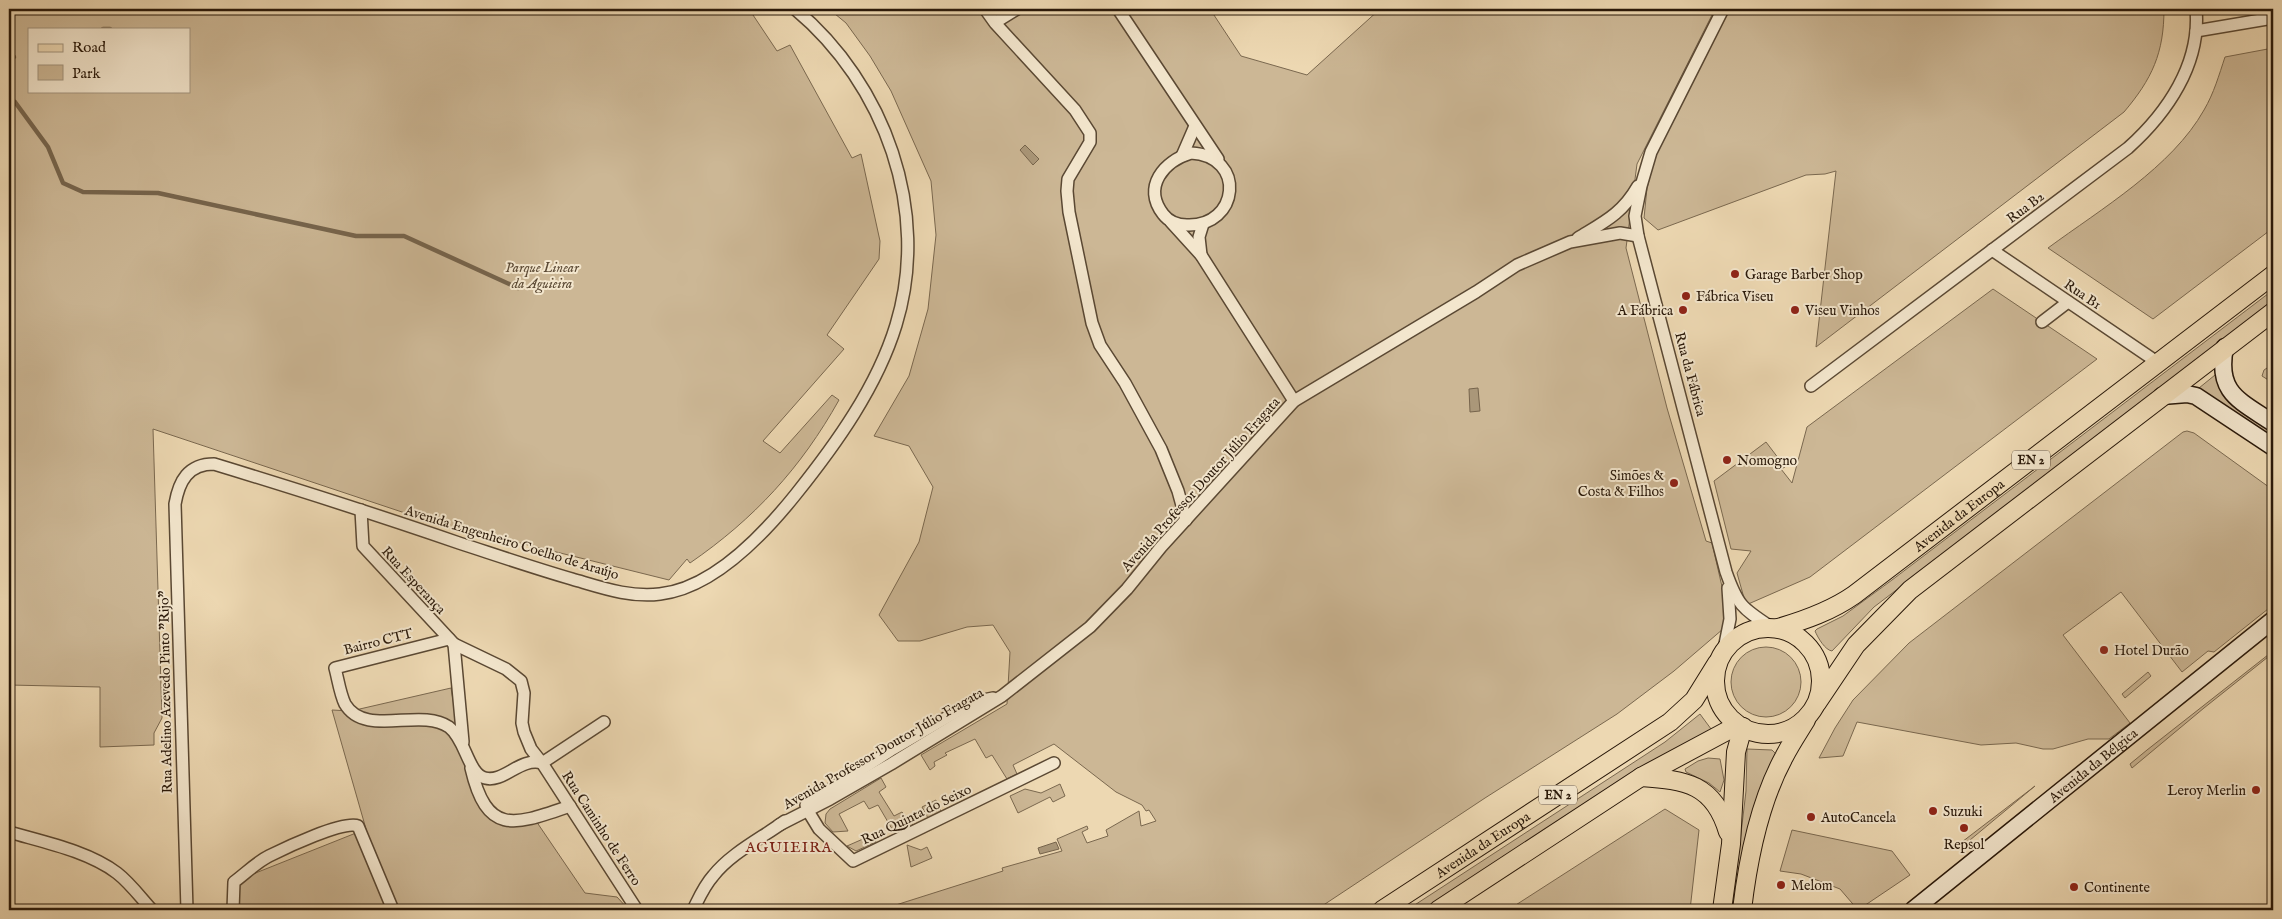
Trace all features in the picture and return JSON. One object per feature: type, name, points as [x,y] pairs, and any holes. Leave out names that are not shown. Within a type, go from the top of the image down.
[{"type":"main road","name":"Avenida da Europa","points":[[1775,628],[1805,620],[1837,607],[1854,595],[2273,275]]},
{"type":"main road","name":"Avenida da Europa","points":[[1742,910],[1749,867],[1768,794],[1783,758],[1812,709],[1856,645],[1910,590],[2273,312]]},
{"type":"main road","points":[[2226,347],[2223,375],[2227,386],[2234,396],[2273,423]]},
{"type":"main road","points":[[2162,396],[2187,394],[2196,396],[2273,447]]},
{"type":"main road","name":"Avenida da Bélgica","points":[[1913,910],[2273,620]]},
{"type":"main road","points":[[1775,628],[1793,633],[1806,643],[1816,656],[1821,671],[1821,687],[1812,709]]},
{"type":"main road","name":"EN 2","points":[[1721,656],[1735,638],[1748,630],[1775,628]]},
{"type":"main road","name":"Avenida da Europa","points":[[1382,910],[1670,722],[1694,700],[1721,656]]},
{"type":"main road","points":[[1721,656],[1714,680],[1717,698],[1726,713],[1740,726],[1736,752],[1731,844],[1722,910]]},
{"type":"main road","name":"EN 2","points":[[1438,910],[1641,777],[1740,726],[1752,732],[1767,734],[1782,732],[1796,726],[1812,709]]},
{"type":"main road","points":[[1641,777],[1679,780],[1700,789],[1710,796],[1721,811],[1731,844]]},
{"type":"street","name":"Avenida Engenheiro Coelho de Araújo","points":[[186,476],[195,468],[214,464],[361,510],[529,566],[619,592],[658,595],[683,590],[714,573],[745,548],[779,515],[819,466],[842,432],[874,378],[896,325],[905,283],[908,245],[906,209],[884,128],[870,98],[842,55],[817,27],[795,9]]},
{"type":"street","points":[[985,9],[995,23],[1085,122],[1090,132],[1090,142],[1068,179],[1067,191],[1069,212],[1092,323],[1100,345],[1125,383],[1161,449],[1178,491],[1186,520]]},
{"type":"street","points":[[999,20],[1016,9]]},
{"type":"street","points":[[1118,9],[1223,166],[1229,178],[1230,190],[1227,205],[1221,212],[1204,224],[1181,225],[1171,222]]},
{"type":"street","name":"Rua da Fábrica","points":[[1723,9],[1652,152],[1644,176],[1636,216],[1638,236],[1726,572]]},
{"type":"street","name":"Rua B2","points":[[1811,386],[2128,148],[2150,128],[2174,96],[2187,65],[2196,31],[2196,9]]},
{"type":"street","points":[[2196,31],[2273,18]]},
{"type":"street","points":[[1182,156],[1195,126]]},
{"type":"street","points":[[1223,166],[1203,154],[1191,153],[1182,156],[1162,170],[1155,191],[1163,214],[1201,255],[1294,401]]},
{"type":"street","name":"Avenida Professor Doutor Júlio Fragata","points":[[779,825],[891,764],[1002,696],[1090,627],[1127,589],[1186,520],[1294,401],[1476,292],[1517,265],[1570,242],[1615,216],[1630,200],[1644,176]]},
{"type":"street","points":[[1201,255],[1199,237],[1204,224]]},
{"type":"street","name":"Avenida Professor Doutor Júlio Fragata","points":[[1570,242],[1620,234],[1638,236]]},
{"type":"street","name":"Rua B1","points":[[1992,250],[2158,362]]},
{"type":"street","points":[[2042,322],[2068,302]]},
{"type":"street","name":"Rua Adelino Azevedo Pinto \"Rijo\"","points":[[186,476],[178,487],[175,504],[187,910]]},
{"type":"street","name":"Rua Esperança","points":[[361,510],[362,546],[451,642]]},
{"type":"street","points":[[1726,572],[1734,595],[1741,606],[1775,628]]},
{"type":"street","points":[[1721,656],[1730,619],[1726,572]]},
{"type":"street","name":"Bairro CTT","points":[[463,743],[450,728],[434,720],[415,718],[388,723],[350,711],[344,703],[335,668],[451,642],[463,743],[476,773],[489,779],[531,761],[542,763]]},
{"type":"street","name":"Rua Caminho de Ferro","points":[[451,642],[506,669],[521,681],[524,693],[522,723],[531,749],[637,910]]},
{"type":"street","name":"Avenida Professor Doutor Júlio Fragata","points":[[693,910],[703,889],[727,862],[826,791],[974,702],[1002,696]]},
{"type":"street","points":[[542,763],[604,722]]},
{"type":"street","name":"Bairro CTT","points":[[470,761],[477,792],[484,806],[502,819],[514,821],[528,820],[570,806]]},
{"type":"street","name":"Rua Quinta do Seixo","points":[[808,810],[819,829],[852,861],[1054,764]]},
{"type":"street","points":[[233,910],[234,882],[268,856],[338,827],[353,824],[358,826],[368,846],[393,910]]},
{"type":"street","points":[[9,832],[67,849],[104,865],[118,874],[152,910]]},
{"type":"green space","name":"Parque Linear da Aguieira","points":[[9,9],[749,9],[777,51],[790,45],[852,158],[861,154],[880,241],[879,259],[827,335],[844,349],[763,441],[780,453],[832,395],[839,400],[809,448],[792,470],[735,529],[690,563],[687,559],[669,580],[500,538],[498,544],[153,429],[162,718],[154,733],[154,745],[100,747],[100,687],[9,685]]},
{"type":"green space","points":[[829,9],[1210,9],[1241,56],[1307,75],[1380,9],[1715,9],[1637,164],[1626,248],[1667,408],[1706,541],[1712,543],[1726,604],[1723,629],[1674,671],[1617,714],[1485,798],[1316,910],[880,910],[1003,871],[1002,868],[1062,851],[1057,839],[1087,826],[1088,829],[1082,832],[1087,843],[1108,836],[1106,830],[1139,811],[1141,826],[1156,821],[1149,810],[1146,811],[1142,805],[1116,792],[1054,744],[1013,765],[1017,774],[1007,779],[992,755],[986,758],[975,739],[945,753],[947,755],[934,762],[935,766],[930,770],[921,755],[1007,704],[1010,652],[993,625],[967,627],[920,641],[898,641],[879,615],[919,542],[933,487],[909,446],[874,436],[909,376],[928,309],[936,235],[931,181],[891,91],[870,56],[846,23]]},
{"type":"green space","points":[[1730,9],[2164,9],[2162,39],[2154,65],[2142,88],[2124,112],[1816,347],[1836,171],[1825,174],[1806,175],[1658,230],[1644,218],[1647,188],[1656,153]]},
{"type":"green space","points":[[2273,48],[2273,228],[2153,319],[2048,248],[2134,186],[2174,150],[2204,110],[2225,57]]},
{"type":"green space","points":[[1993,289],[2097,359],[1810,577],[1746,605],[1737,573],[1751,551],[1731,549],[1714,481],[1766,442],[1785,467],[1781,469],[1792,483],[1807,427]]},
{"type":"green space","points":[[2273,290],[2273,303],[1874,607],[1832,651],[1822,643],[1815,631],[1817,629],[1843,616],[1892,580]]},
{"type":"green space","points":[[2273,364],[2273,383],[2262,376],[2264,370]]},
{"type":"green space","points":[[2215,375],[2224,397],[2273,433],[2273,438],[2199,388]]},
{"type":"green space","points":[[2183,432],[2194,433],[2273,490],[2273,605],[2214,652],[2208,651],[2182,672],[2121,592],[2063,635],[2130,723],[2109,739],[2088,739],[2053,749],[2043,749],[2016,743],[1981,745],[1857,722],[1843,756],[1819,758],[1853,700],[1909,643]]},
{"type":"green space","points":[[1766,647],[1779,650],[1791,657],[1798,669],[1801,682],[1798,695],[1791,707],[1779,714],[1766,717],[1753,714],[1741,707],[1734,695],[1731,682],[1734,669],[1741,657],[1753,650]]},
{"type":"green space","points":[[2273,651],[2273,653],[2132,768],[2130,764]]},
{"type":"green space","points":[[2148,672],[2151,676],[2125,698],[2122,694]]},
{"type":"green space","points":[[451,688],[456,718],[477,792],[502,819],[534,818],[585,893],[617,897],[629,910],[239,910],[238,880],[366,829],[332,710],[351,711]]},
{"type":"green space","points":[[1700,714],[1714,733],[1670,751],[1427,910],[1407,910],[1665,742]]},
{"type":"green space","points":[[1747,749],[1772,750],[1776,754],[1736,910],[1732,910],[1746,791]]},
{"type":"green space","points":[[1708,758],[1720,759],[1724,780],[1720,792],[1709,783],[1686,772],[1685,769],[1698,761]]},
{"type":"green space","points":[[881,778],[886,787],[879,792],[894,816],[902,812],[913,825],[895,834],[878,805],[869,809],[864,801],[839,814],[848,831],[833,832],[825,823],[826,814],[830,809]]},
{"type":"green space","points":[[1060,784],[1065,796],[1053,802],[1050,797],[1018,813],[1010,796],[1025,789],[1041,793]]},
{"type":"green space","points":[[2035,786],[1964,845],[1962,849],[1958,849],[1958,845]]},
{"type":"green space","points":[[936,800],[941,811],[928,818],[922,807]]},
{"type":"green space","points":[[1665,809],[1699,830],[1690,910],[1508,910]]},
{"type":"green space","points":[[1792,830],[1892,851],[1910,875],[1858,910],[1840,889],[1801,874],[1780,871]]},
{"type":"green space","points":[[872,835],[876,842],[856,851],[847,846]]},
{"type":"green space","points":[[907,845],[921,850],[927,847],[932,858],[911,867]]},
{"type":"shaded area","points":[[1025,145],[1039,159],[1033,165],[1020,150]]},
{"type":"shaded area","points":[[1478,388],[1480,411],[1470,412],[1469,389]]},
{"type":"shaded area","points":[[1056,842],[1059,849],[1040,854],[1038,848]]},
{"type":"waterway","points":[[9,59],[14,57]]},
{"type":"waterway","points":[[9,100],[15,102],[48,147],[63,183],[83,192],[158,193],[356,236],[404,236],[518,288]]},
{"type":"place","name":"Garage Barber Shop","points":[[1735,274]]},
{"type":"place","name":"Fábrica Viseu","points":[[1686,296]]},
{"type":"place","name":"A Fábrica","points":[[1683,310]]},
{"type":"place","name":"Viseu Vinhos","points":[[1795,310]]},
{"type":"place","name":"Nomogno","points":[[1727,460]]},
{"type":"place","name":"Simões & Costa & Filhos","points":[[1674,483]]},
{"type":"place","name":"Hotel Durão","points":[[2104,650]]},
{"type":"place","name":"Leroy Merlin","points":[[2256,790]]},
{"type":"place","name":"Suzuki","points":[[1933,811]]},
{"type":"place","name":"AutoCancela","points":[[1811,817]]},
{"type":"place","name":"Repsol","points":[[1964,828]]},
{"type":"place","name":"Melom","points":[[1781,885]]},
{"type":"place","name":"Continente","points":[[2074,887]]},
{"type":"district","name":"AGUIEIRA","points":[[789,847]]}]
